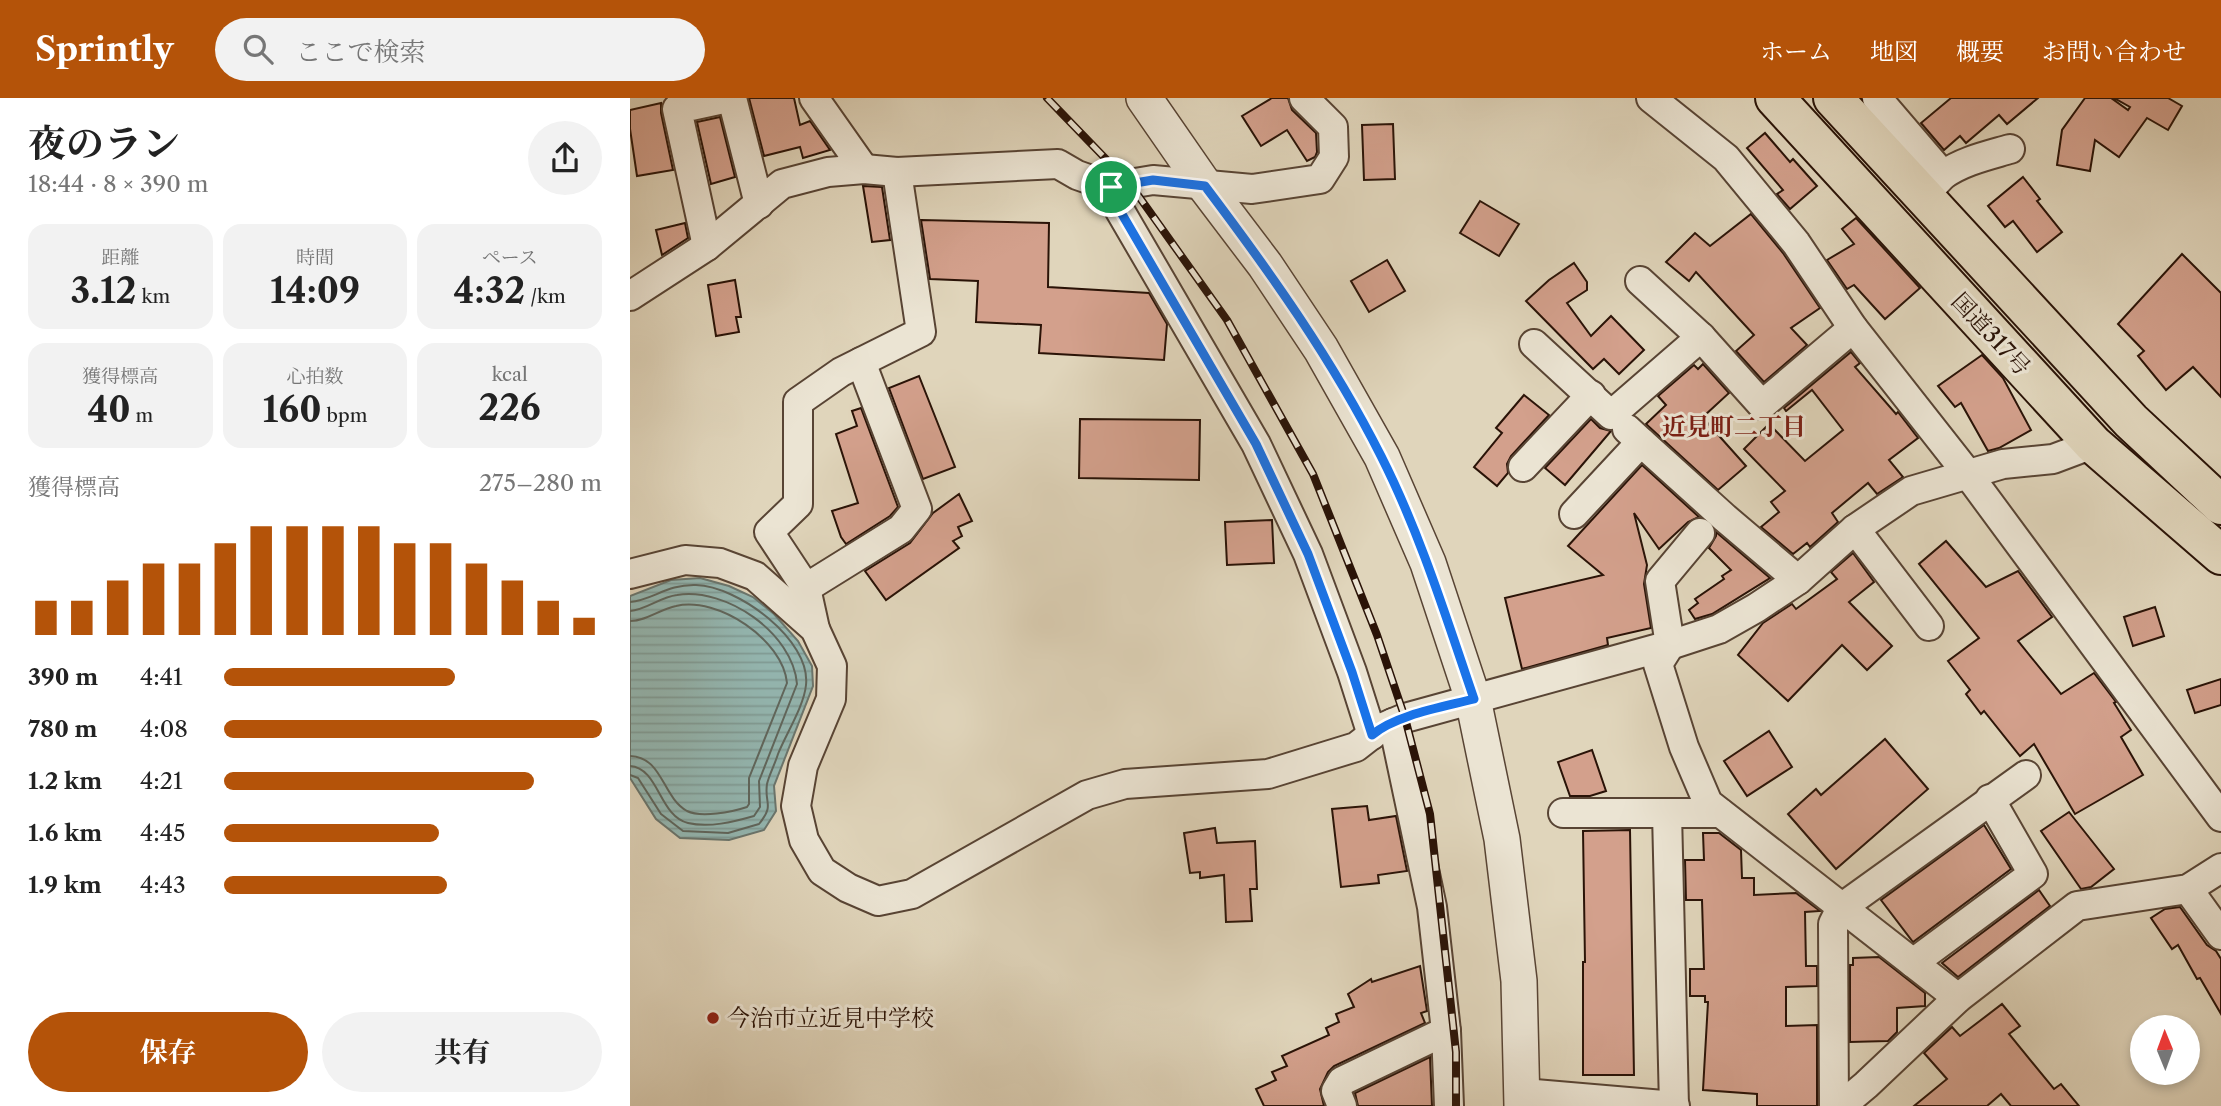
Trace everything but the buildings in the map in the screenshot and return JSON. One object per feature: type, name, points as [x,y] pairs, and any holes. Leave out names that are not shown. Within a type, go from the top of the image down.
[{"type":"highway","name":"国道317号","points":[[1775,98],[2093,444],[2221,555]]},
{"type":"highway","name":"国道317号","points":[[1833,98],[1934,185],[2131,421],[2221,505]]},
{"type":"street","points":[[707,246],[677,109],[730,98],[759,204]]},
{"type":"street","points":[[814,98],[864,169]]},
{"type":"street","points":[[1144,98],[1205,186],[1265,265],[1321,349],[1382,457],[1428,564],[1474,699],[1502,839],[1519,981],[1522,1100],[1675,1106],[1667,813]]},
{"type":"street","points":[[630,296],[707,246],[782,184],[828,172],[864,169],[897,172],[1058,164],[1077,175],[1111,187],[1153,180],[1252,190],[1320,179],[1334,158],[1333,127],[1304,98]]},
{"type":"street","points":[[1651,98],[1726,158],[1796,243],[1853,328],[1967,473],[2221,817]]},
{"type":"street","points":[[1877,98],[1934,185],[1965,163],[2010,149]]},
{"type":"street","points":[[897,172],[921,332],[841,372],[798,402],[798,504],[769,531],[806,588],[815,629],[832,666],[831,699],[803,766],[796,806],[804,840],[822,871],[848,888],[878,901],[912,894],[1087,795],[1125,784],[1268,774],[1356,747],[1382,729],[1474,699],[1719,629],[1798,580],[1855,529],[1911,491],[2003,464],[2053,459],[2093,444]]},
{"type":"street","points":[[1105,185],[1256,444],[1308,554],[1352,672],[1382,729],[1432,907],[1446,1031],[1449,1106]]},
{"type":"street","points":[[1640,281],[1701,337],[1762,405],[1853,328]]},
{"type":"street","points":[[1611,415],[1701,337]]},
{"type":"street","points":[[1534,344],[1725,518],[1798,580]]},
{"type":"street","points":[[806,588],[901,529],[917,509],[861,362]]},
{"type":"street","points":[[1523,467],[1591,395]]},
{"type":"street","points":[[1574,514],[1641,442]]},
{"type":"street","points":[[1855,529],[1929,626]]},
{"type":"street","points":[[1700,533],[1660,581],[1670,645],[1658,664],[1684,747],[1708,803],[1958,998]]},
{"type":"street","points":[[632,567],[685,559],[720,563],[755,576],[815,629]]},
{"type":"street","points":[[1834,1106],[1833,924],[1841,908],[2026,775]]},
{"type":"street","points":[[1913,963],[2033,874],[1990,799]]},
{"type":"street","points":[[1563,813],[1720,813]]},
{"type":"street","points":[[1841,1106],[1874,1096],[1958,998],[2077,906],[2188,889],[2221,868]]},
{"type":"street","points":[[2188,889],[2221,935]]},
{"type":"street","points":[[1342,1106],[1336,1091],[1342,1081],[1446,1031]]},
{"type":"water","points":[[700,578],[729,586],[753,597],[774,614],[798,641],[812,666],[813,686],[774,786],[776,811],[764,830],[729,840],[680,838],[656,819],[630,778],[630,596],[671,580]]},
{"type":"railway","points":[[1047,98],[1130,184],[1227,320],[1313,474],[1377,635],[1405,718],[1430,814],[1456,1052],[1456,1106]]},
{"type":"place","name":"今治市立近見中学校","points":[[713,1018]]},
{"type":"district","name":"近見町二丁目","points":[[1734,427]]},
{"type":"route","points":[[1153,180],[1205,186],[1265,265],[1321,349],[1382,457],[1428,564],[1474,699],[1405,718],[1378,729],[1372,735],[1352,672],[1308,554],[1256,444],[1105,185],[1111,187],[1153,180]]}]
